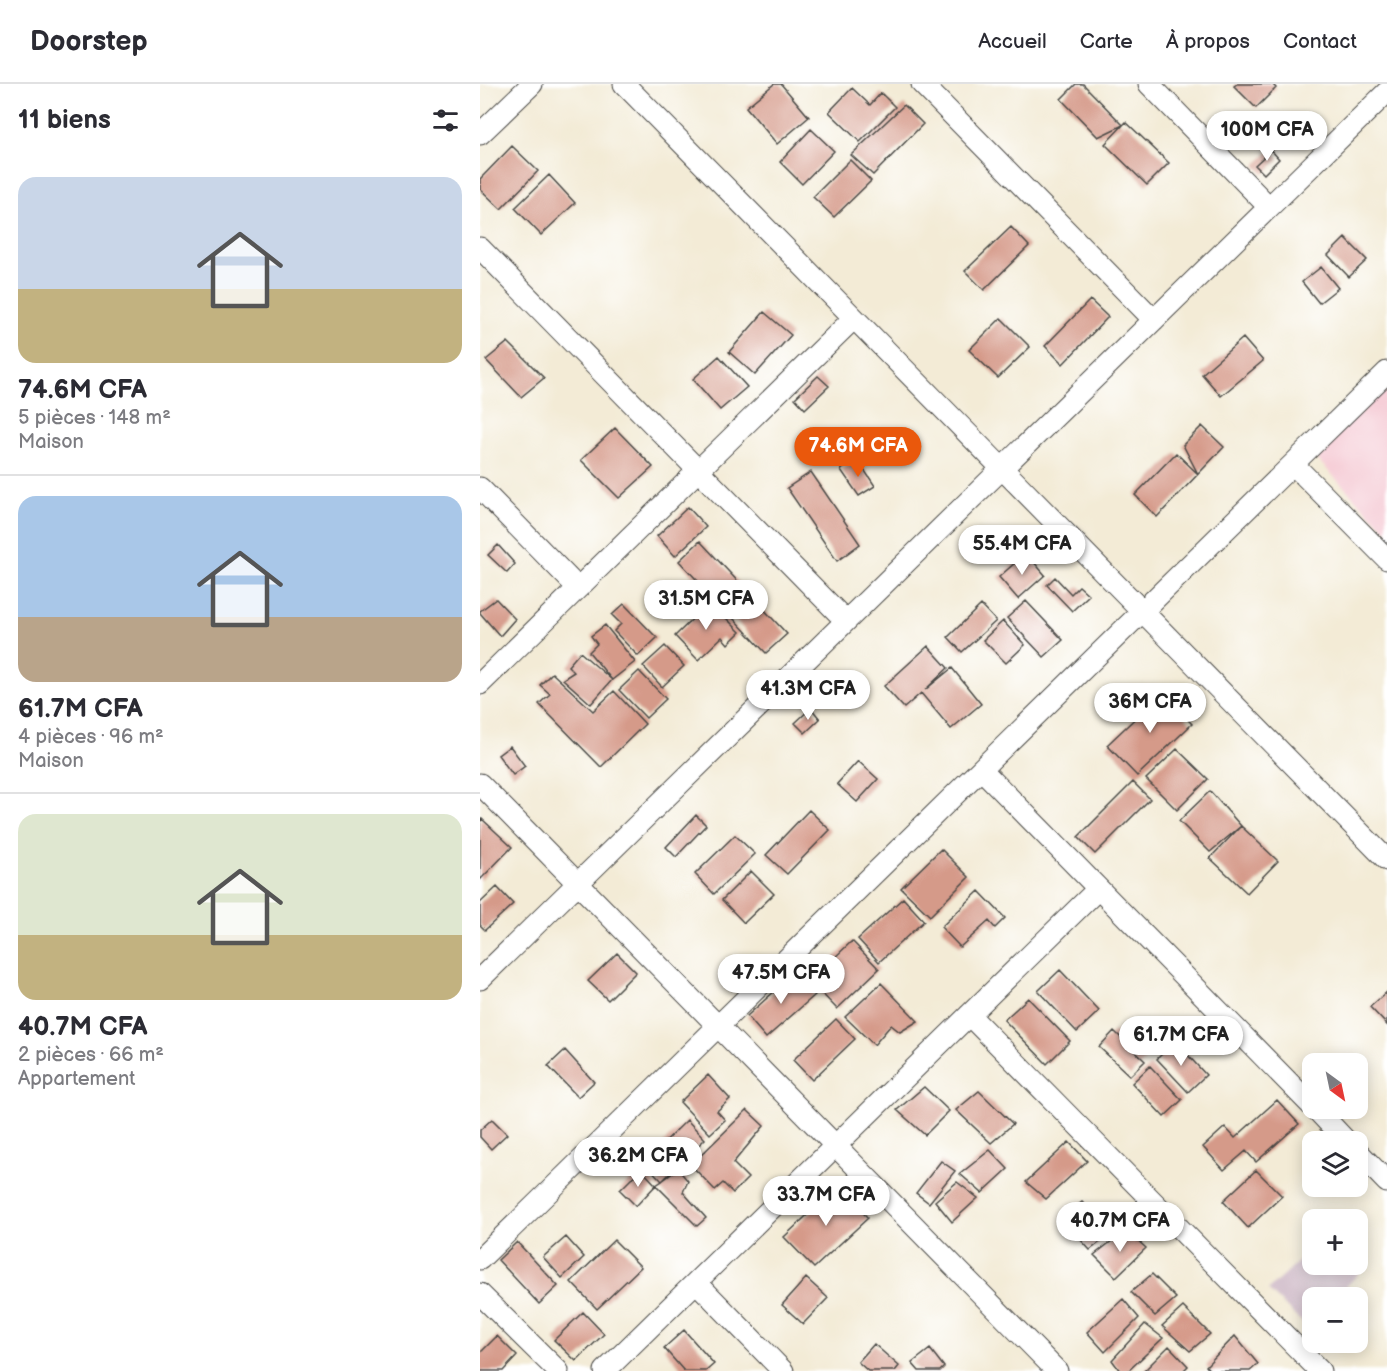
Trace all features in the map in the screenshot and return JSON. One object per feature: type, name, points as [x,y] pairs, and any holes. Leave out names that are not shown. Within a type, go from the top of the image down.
[{"type":"street","points":[[480,135],[532,84]]},
{"type":"street","points":[[624,84],[1387,860]]},
{"type":"street","points":[[922,84],[1154,320]]},
{"type":"street","points":[[1149,84],[1269,207]]},
{"type":"street","points":[[480,979],[1387,92]]},
{"type":"street","points":[[480,248],[846,621]]},
{"type":"street","points":[[480,684],[854,318]]},
{"type":"street","points":[[480,1259],[1387,372]]},
{"type":"street","points":[[1293,464],[1387,559]]},
{"type":"street","points":[[480,488],[578,588]]},
{"type":"street","points":[[981,769],[1302,1096]]},
{"type":"street","points":[[480,784],[1057,1371]]},
{"type":"street","points":[[605,1371],[1098,889]]},
{"type":"street","points":[[969,1015],[1320,1371]]},
{"type":"street","points":[[1325,1119],[1336,1131]]},
{"type":"street","points":[[1368,1162],[1387,1182]]},
{"type":"street","points":[[696,1282],[783,1371]]},
{"type":"street","points":[[480,1294],[558,1371]]},
{"type":"shaded area","points":[[1387,381],[1387,531],[1312,454]]},
{"type":"shaded area","points":[[1302,1258],[1302,1275],[1357,1275],[1346,1287],[1302,1287],[1302,1322],[1268,1290]]},
{"type":"building","points":[[774,84],[781,84],[809,117],[777,144],[746,107]]},
{"type":"building","points":[[1076,84],[1083,84],[1123,125],[1098,137],[1061,99]]},
{"type":"building","points":[[1237,84],[1272,84],[1276,88],[1256,108],[1234,86]]},
{"type":"building","points":[[852,88],[870,105],[881,93],[895,107],[860,142],[829,112]]},
{"type":"building","points":[[904,105],[923,124],[873,175],[851,155]]},
{"type":"building","points":[[1126,122],[1169,163],[1147,185],[1105,144]]},
{"type":"building","points":[[811,129],[834,151],[802,184],[780,162]]},
{"type":"building","points":[[512,146],[538,171],[501,209],[480,189],[480,179]]},
{"type":"building","points":[[1271,150],[1279,159],[1264,174],[1255,165]]},
{"type":"building","points":[[850,160],[871,181],[834,217],[813,197]]},
{"type":"building","points":[[549,175],[575,203],[541,235],[515,208]]},
{"type":"building","points":[[1011,227],[1029,246],[984,290],[965,271]]},
{"type":"building","points":[[1345,238],[1367,260],[1349,277],[1328,255]]},
{"type":"building","points":[[1321,267],[1338,288],[1319,303],[1302,282]]},
{"type":"building","points":[[1090,300],[1108,317],[1063,364],[1045,346]]},
{"type":"building","points":[[764,312],[791,335],[755,375],[729,352]]},
{"type":"building","points":[[1001,318],[1030,347],[998,378],[969,350]]},
{"type":"building","points":[[1243,338],[1263,361],[1221,396],[1202,374]]},
{"type":"building","points":[[508,342],[544,378],[521,397],[486,360]]},
{"type":"building","points":[[719,356],[747,387],[720,410],[693,379]]},
{"type":"building","points":[[818,376],[829,386],[805,409],[795,398]]},
{"type":"building","points":[[1202,426],[1224,447],[1157,517],[1135,495],[1176,453],[1198,474],[1183,445]]},
{"type":"building","points":[[615,428],[653,467],[619,498],[581,460]]},
{"type":"building","points":[[857,459],[875,486],[859,496],[841,470]]},
{"type":"building","points":[[811,472],[860,544],[837,561],[787,488]]},
{"type":"building","points":[[688,507],[706,527],[675,556],[657,536]]},
{"type":"building","points":[[700,541],[787,634],[766,653],[679,561]]},
{"type":"building","points":[[498,545],[515,564],[507,573],[488,555]]},
{"type":"building","points":[[1026,553],[1045,575],[1018,599],[999,577]]},
{"type":"building","points":[[1055,577],[1071,594],[1079,586],[1089,595],[1072,611],[1047,585]]},
{"type":"building","points":[[496,599],[515,619],[500,636],[480,613]]},
{"type":"building","points":[[1026,601],[1063,640],[1044,657],[1007,618]]},
{"type":"building","points":[[710,602],[740,632],[728,644],[722,637],[698,660],[675,636]]},
{"type":"building","points":[[624,604],[657,638],[638,656],[614,631],[621,624],[612,615]]},
{"type":"building","points":[[981,605],[996,621],[962,652],[948,637]]},
{"type":"building","points":[[1003,621],[1025,645],[1006,663],[983,640]]},
{"type":"building","points":[[605,625],[635,662],[612,680],[589,652],[597,644],[591,636]]},
{"type":"building","points":[[665,646],[684,666],[662,687],[643,666]]},
{"type":"building","points":[[928,646],[948,668],[925,690],[952,668],[981,704],[951,729],[921,693],[904,708],[884,686]]},
{"type":"building","points":[[580,652],[612,680],[591,704],[563,679],[574,672],[568,666]]},
{"type":"building","points":[[639,671],[666,699],[646,718],[619,690]]},
{"type":"building","points":[[552,673],[593,711],[614,691],[645,724],[601,767],[539,704],[550,694],[540,685]]},
{"type":"building","points":[[1162,693],[1192,724],[1137,776],[1107,745]]},
{"type":"building","points":[[811,708],[820,719],[805,733],[795,723]]},
{"type":"building","points":[[510,746],[525,766],[513,775],[498,755]]},
{"type":"building","points":[[1177,749],[1208,779],[1177,810],[1146,779]]},
{"type":"building","points":[[858,761],[878,779],[857,802],[837,784]]},
{"type":"building","points":[[1133,782],[1150,799],[1095,854],[1078,837]]},
{"type":"building","points":[[1210,791],[1241,826],[1210,852],[1179,821]]},
{"type":"building","points":[[809,810],[830,830],[787,874],[766,855]]},
{"type":"building","points":[[696,815],[706,825],[676,857],[666,847]]},
{"type":"building","points":[[482,819],[512,847],[480,880],[480,822]]},
{"type":"building","points":[[1241,826],[1278,861],[1247,893],[1210,858]]},
{"type":"building","points":[[735,835],[755,854],[714,894],[695,874]]},
{"type":"building","points":[[941,849],[969,877],[930,916],[901,888]]},
{"type":"building","points":[[751,871],[774,894],[744,923],[722,900]]},
{"type":"building","points":[[497,887],[513,904],[485,930],[480,925],[480,903]]},
{"type":"building","points":[[979,891],[1005,918],[995,928],[989,921],[960,947],[941,927]]},
{"type":"building","points":[[903,898],[924,921],[879,962],[858,939]]},
{"type":"building","points":[[852,941],[879,969],[837,1009],[810,981]]},
{"type":"building","points":[[617,953],[636,972],[608,1000],[588,981]]},
{"type":"building","points":[[1060,970],[1099,1011],[1077,1032],[1038,991]]},
{"type":"building","points":[[795,973],[815,995],[766,1038],[747,1016]]},
{"type":"building","points":[[881,983],[918,1021],[900,1032],[891,1025],[874,1045],[845,1017]]},
{"type":"building","points":[[1387,992],[1387,1025],[1370,1007]]},
{"type":"building","points":[[1028,998],[1070,1041],[1047,1064],[1004,1020]]},
{"type":"building","points":[[836,1019],[855,1039],[812,1080],[793,1060]]},
{"type":"building","points":[[1114,1031],[1145,1061],[1130,1076],[1099,1047]]},
{"type":"building","points":[[1175,1041],[1206,1075],[1188,1092],[1157,1059]]},
{"type":"building","points":[[565,1050],[594,1082],[578,1097],[548,1066]]},
{"type":"building","points":[[1150,1066],[1182,1100],[1164,1117],[1132,1083]]},
{"type":"building","points":[[708,1075],[730,1099],[717,1111],[725,1120],[710,1134],[680,1102]]},
{"type":"building","points":[[924,1087],[949,1111],[925,1135],[897,1110]]},
{"type":"building","points":[[979,1091],[1013,1124],[991,1143],[956,1110]]},
{"type":"building","points":[[1277,1100],[1299,1124],[1256,1162],[1246,1151],[1224,1170],[1203,1147],[1225,1127],[1235,1138]]},
{"type":"building","points":[[747,1110],[764,1126],[733,1163],[748,1178],[733,1193],[723,1183],[715,1190],[691,1165]]},
{"type":"building","points":[[492,1119],[507,1134],[491,1149],[480,1137],[480,1130]]},
{"type":"building","points":[[687,1120],[705,1139],[662,1181],[644,1162]]},
{"type":"building","points":[[1069,1142],[1087,1161],[1046,1199],[1026,1182]]},
{"type":"building","points":[[990,1150],[1008,1169],[982,1193],[960,1174]]},
{"type":"building","points":[[941,1161],[955,1171],[929,1203],[916,1193]]},
{"type":"building","points":[[641,1169],[656,1185],[636,1206],[620,1190]]},
{"type":"building","points":[[678,1169],[688,1181],[683,1192],[706,1218],[697,1226],[656,1185]]},
{"type":"building","points":[[1256,1170],[1282,1196],[1248,1228],[1223,1201]]},
{"type":"building","points":[[957,1182],[978,1198],[952,1222],[935,1201]]},
{"type":"building","points":[[838,1186],[868,1218],[814,1268],[784,1237]]},
{"type":"building","points":[[1082,1202],[1112,1233],[1090,1250],[1061,1218]]},
{"type":"building","points":[[1126,1230],[1146,1248],[1116,1277],[1094,1255]]},
{"type":"building","points":[[566,1237],[584,1257],[562,1278],[543,1257]]},
{"type":"building","points":[[614,1240],[641,1267],[597,1309],[571,1282]]},
{"type":"building","points":[[517,1242],[558,1286],[539,1304],[498,1260]]},
{"type":"building","points":[[1152,1274],[1176,1298],[1155,1316],[1131,1292]]},
{"type":"building","points":[[806,1278],[828,1298],[803,1324],[782,1305]]},
{"type":"building","points":[[1123,1299],[1139,1318],[1105,1352],[1087,1332]]},
{"type":"building","points":[[1183,1307],[1210,1334],[1190,1351],[1162,1326]]},
{"type":"building","points":[[583,1312],[604,1334],[576,1361],[554,1340]]},
{"type":"building","points":[[1145,1324],[1163,1338],[1128,1371],[1120,1371],[1112,1360]]},
{"type":"building","points":[[684,1330],[714,1364],[706,1371],[684,1371],[664,1348]]},
{"type":"building","points":[[497,1336],[517,1356],[503,1371],[480,1371],[480,1353]]},
{"type":"building","points":[[1235,1336],[1258,1364],[1250,1371],[1210,1371],[1206,1366]]},
{"type":"building","points":[[874,1344],[899,1366],[895,1371],[868,1371],[858,1362]]},
{"type":"building","points":[[1169,1346],[1188,1366],[1183,1371],[1144,1371]]},
{"type":"building","points":[[930,1349],[944,1367],[940,1371],[919,1371],[912,1363]]}]
